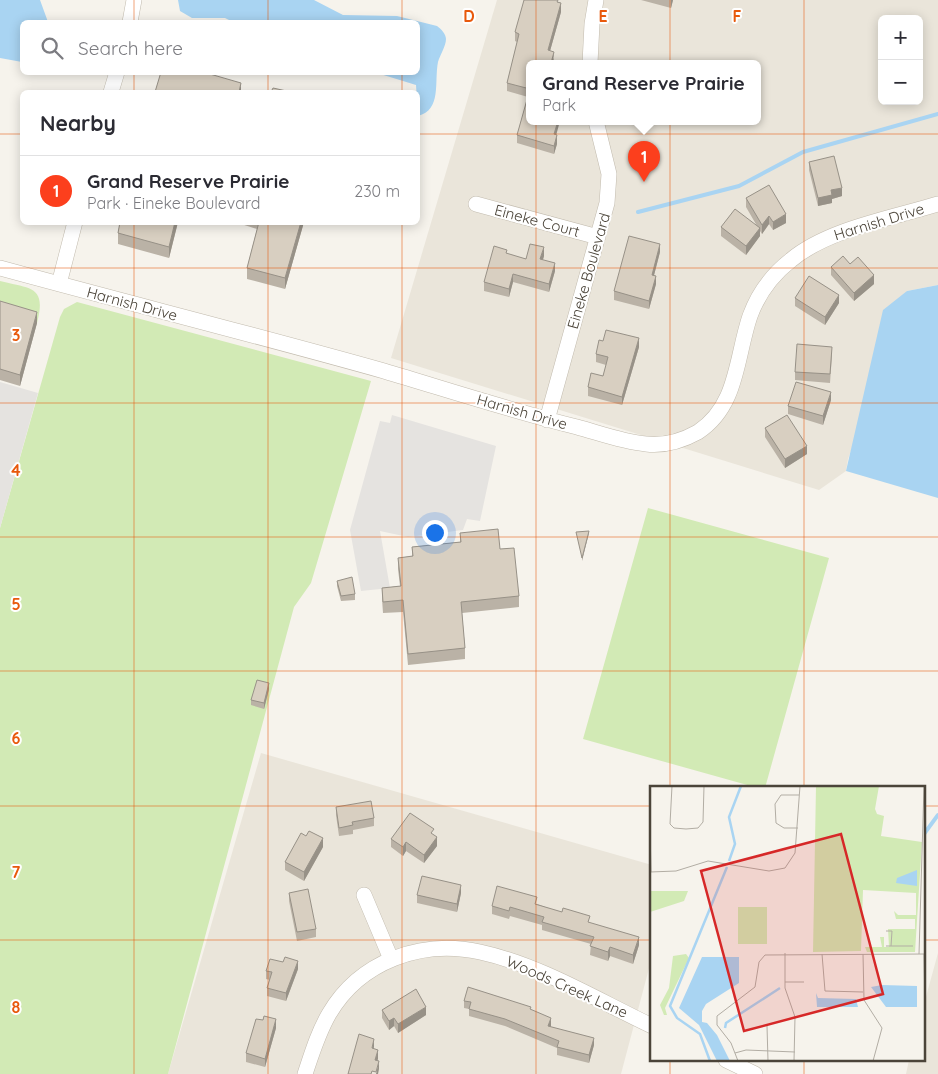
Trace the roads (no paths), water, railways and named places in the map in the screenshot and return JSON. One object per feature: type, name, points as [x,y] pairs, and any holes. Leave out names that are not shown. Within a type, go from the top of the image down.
[{"type":"street","points":[[130,20],[134,0]]},
{"type":"street","points":[[590,60],[592,24],[596,0]]},
{"type":"street","points":[[112,90],[116,75]]},
{"type":"street","name":"Eineke Boulevard","points":[[547,420],[608,203],[609,180],[597,125]]},
{"type":"street","name":"Eineke Court","points":[[476,204],[598,237]]},
{"type":"street","name":"Harnish Drive","points":[[0,268],[381,370],[547,420],[645,444],[675,442],[688,437],[712,421],[723,407],[735,380],[747,329],[757,302],[774,276],[793,258],[830,237],[938,204]]},
{"type":"street","points":[[59,284],[75,225]]},
{"type":"street","points":[[364,895],[391,959]]},
{"type":"street","name":"Woods Creek Lane","points":[[305,1074],[321,1030],[341,997],[365,974],[404,953],[436,949],[480,952],[540,973],[650,1025]]},
{"type":"street","points":[[730,1062],[755,1074]]},
{"type":"water","points":[[0,0],[40,0],[47,20],[20,20],[20,62],[0,58]]},
{"type":"water","points":[[178,0],[314,0],[343,15],[397,16],[413,20],[229,20],[225,18],[192,18],[180,11]]},
{"type":"water","points":[[420,22],[437,26],[442,30],[446,39],[438,62],[434,102],[426,113],[420,115],[420,90],[416,90],[416,85],[384,75],[420,75]]},
{"type":"water","points":[[938,285],[938,498],[846,471],[883,310],[907,291]]},
{"type":"waterway","points":[[638,212],[739,186],[803,152],[938,114]]},
{"type":"waterway","points":[[926,831],[938,815]]},
{"type":"place","name":"Grand Reserve Prairie","points":[[644,182]]}]
